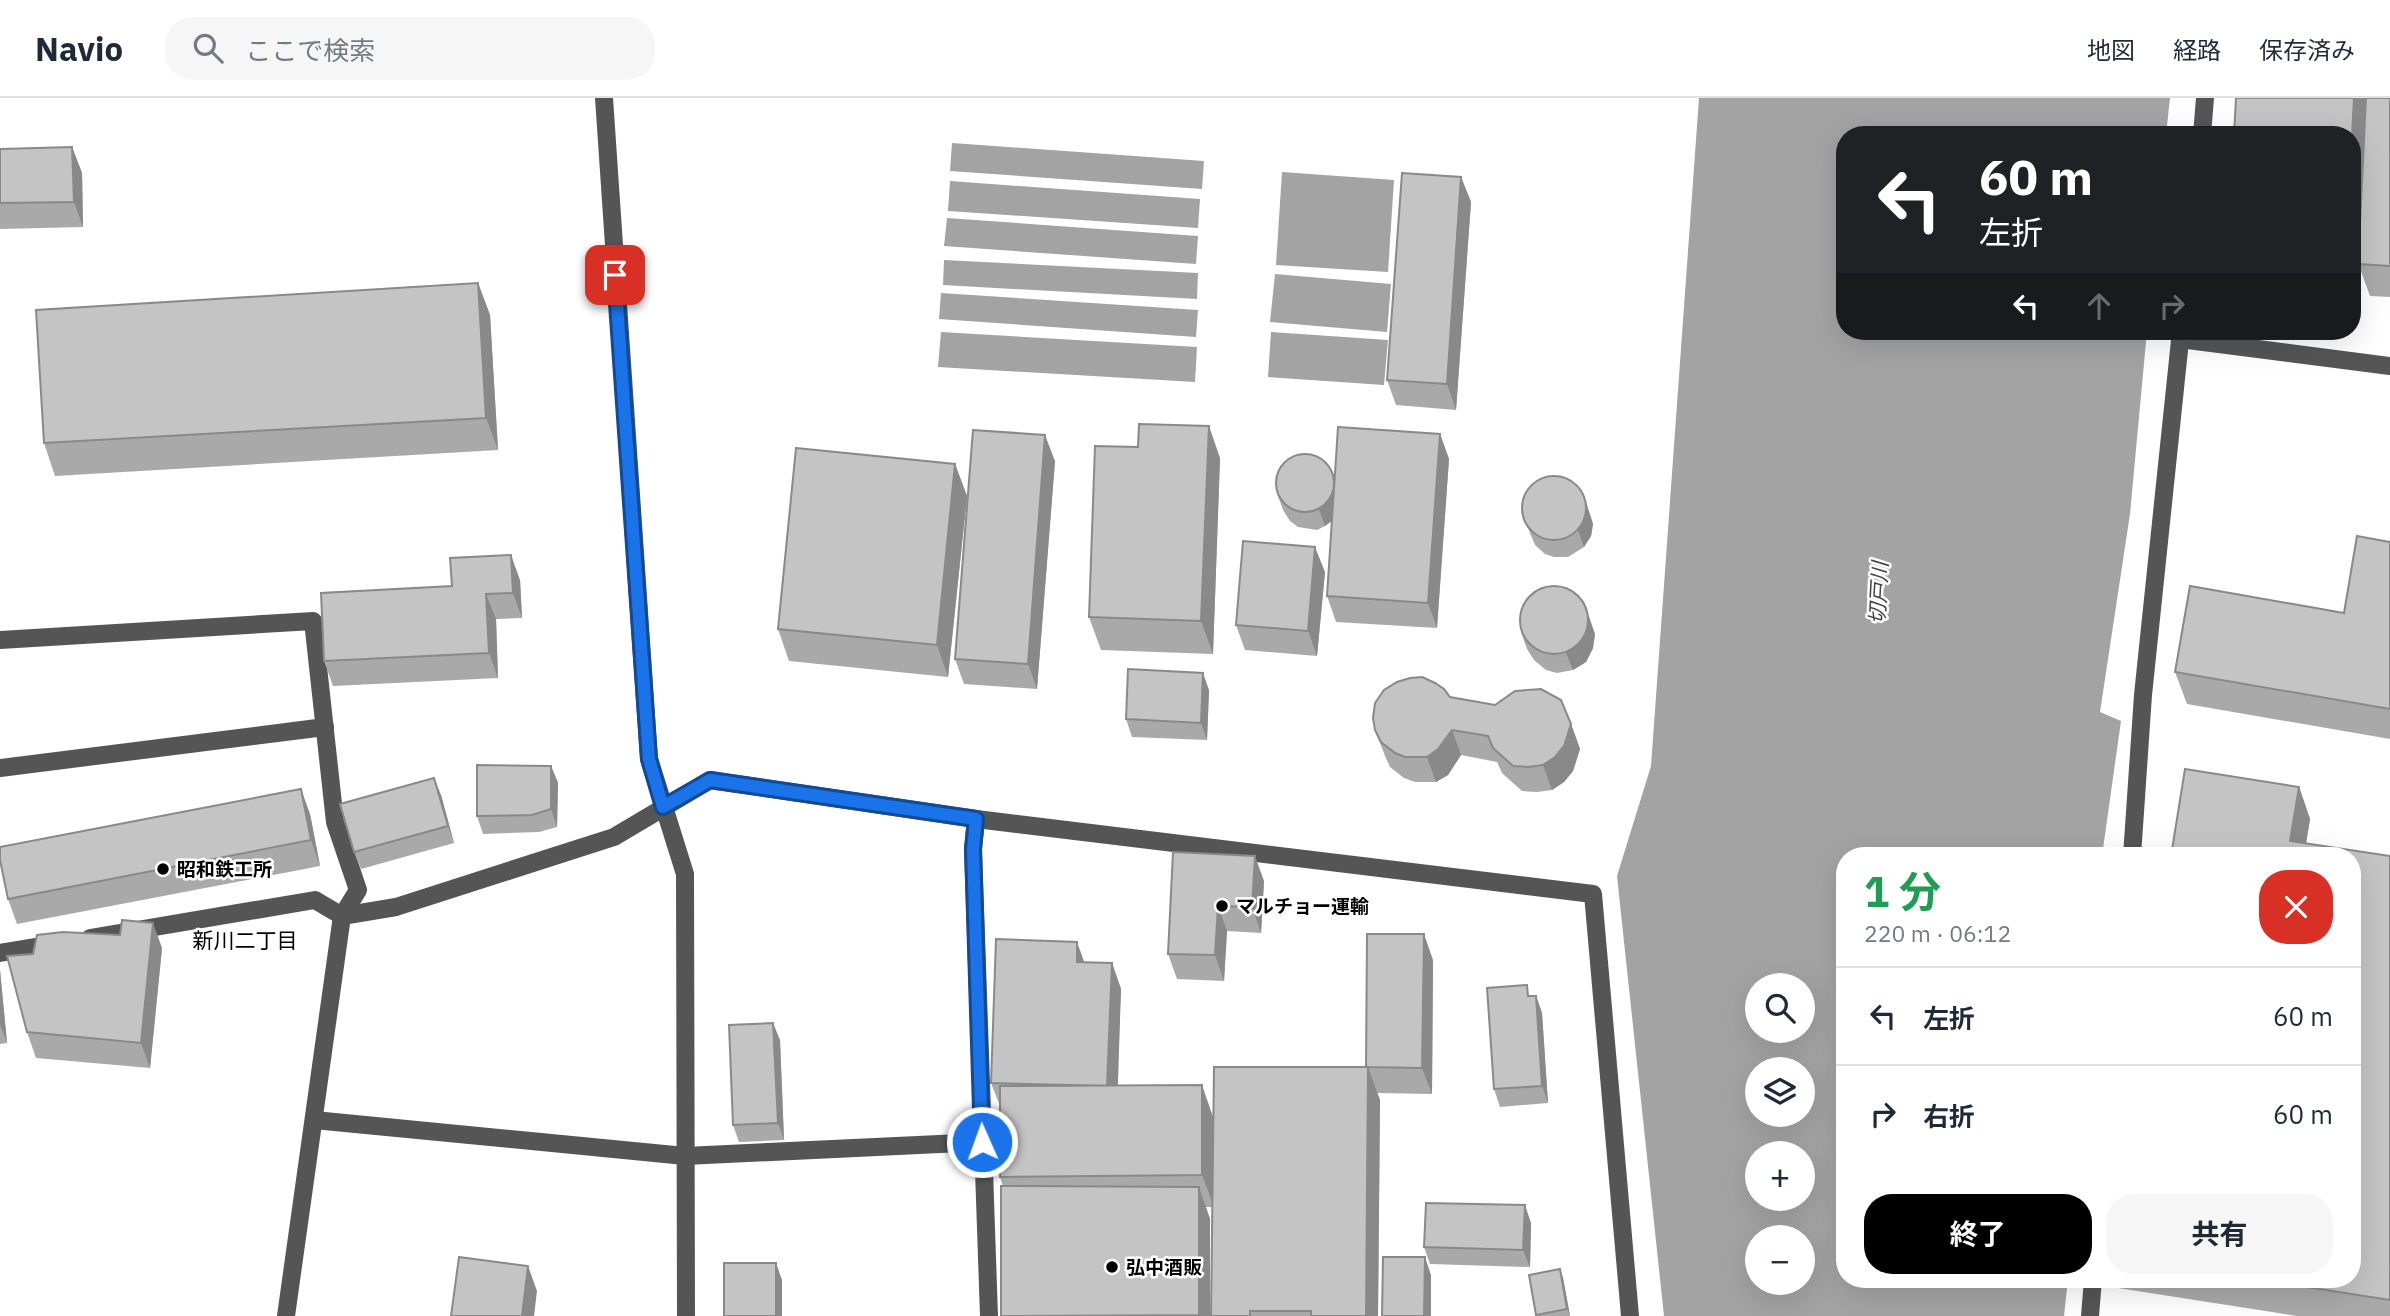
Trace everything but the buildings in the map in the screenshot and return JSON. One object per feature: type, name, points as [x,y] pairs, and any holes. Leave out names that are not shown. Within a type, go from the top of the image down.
[{"type":"street","points":[[604,98],[649,759],[685,874],[686,1316]]},
{"type":"street","points":[[2203,126],[2205,98]]},
{"type":"street","points":[[2133,847],[2143,695],[2179,340]]},
{"type":"street","points":[[2214,340],[2390,366]]},
{"type":"street","points":[[0,640],[313,621],[335,822],[358,890],[342,916],[286,1316]]},
{"type":"street","points":[[0,768],[325,727]]},
{"type":"street","points":[[0,953],[315,900],[342,916],[396,906],[614,837],[710,780],[976,819],[1593,894],[1630,1316]]},
{"type":"street","points":[[976,819],[973,849],[989,1316]]},
{"type":"street","points":[[314,1120],[685,1156],[982,1142]]},
{"type":"street","points":[[2090,1316],[2092,1288]]},
{"type":"water","name":"切戸川","points":[[1699,98],[2170,98],[2167,126],[1836,126],[1836,340],[2146,340],[2130,514],[2100,712],[2121,721],[2103,847],[1836,847],[1836,1288],[2067,1288],[2064,1316],[1664,1316],[1617,876],[1651,766]]},
{"type":"water","points":[[952,143],[1204,161],[1202,189],[950,171]]},
{"type":"water","points":[[1282,172],[1394,180],[1388,272],[1276,265]]},
{"type":"water","points":[[950,181],[1200,199],[1198,228],[948,211]]},
{"type":"water","points":[[947,218],[1198,236],[1196,264],[944,246]]},
{"type":"water","points":[[944,260],[1198,273],[1197,299],[943,285]]},
{"type":"water","points":[[1275,274],[1391,284],[1387,332],[1270,322]]},
{"type":"water","points":[[941,293],[1198,310],[1196,337],[939,319]]},
{"type":"water","points":[[941,332],[1197,347],[1195,382],[938,367]]},
{"type":"water","points":[[1271,332],[1388,340],[1384,385],[1268,377]]},
{"type":"place","name":"昭和鉄工所","points":[[163,869]]},
{"type":"place","name":"マルチョー運輸","points":[[1222,906]]},
{"type":"place","name":"弘中酒販","points":[[1112,1267]]},
{"type":"district","name":"新川二丁目","points":[[245,941]]},
{"type":"route","points":[[615,275],[649,759],[663,807],[710,780],[976,819],[973,849],[982,1142]]}]
